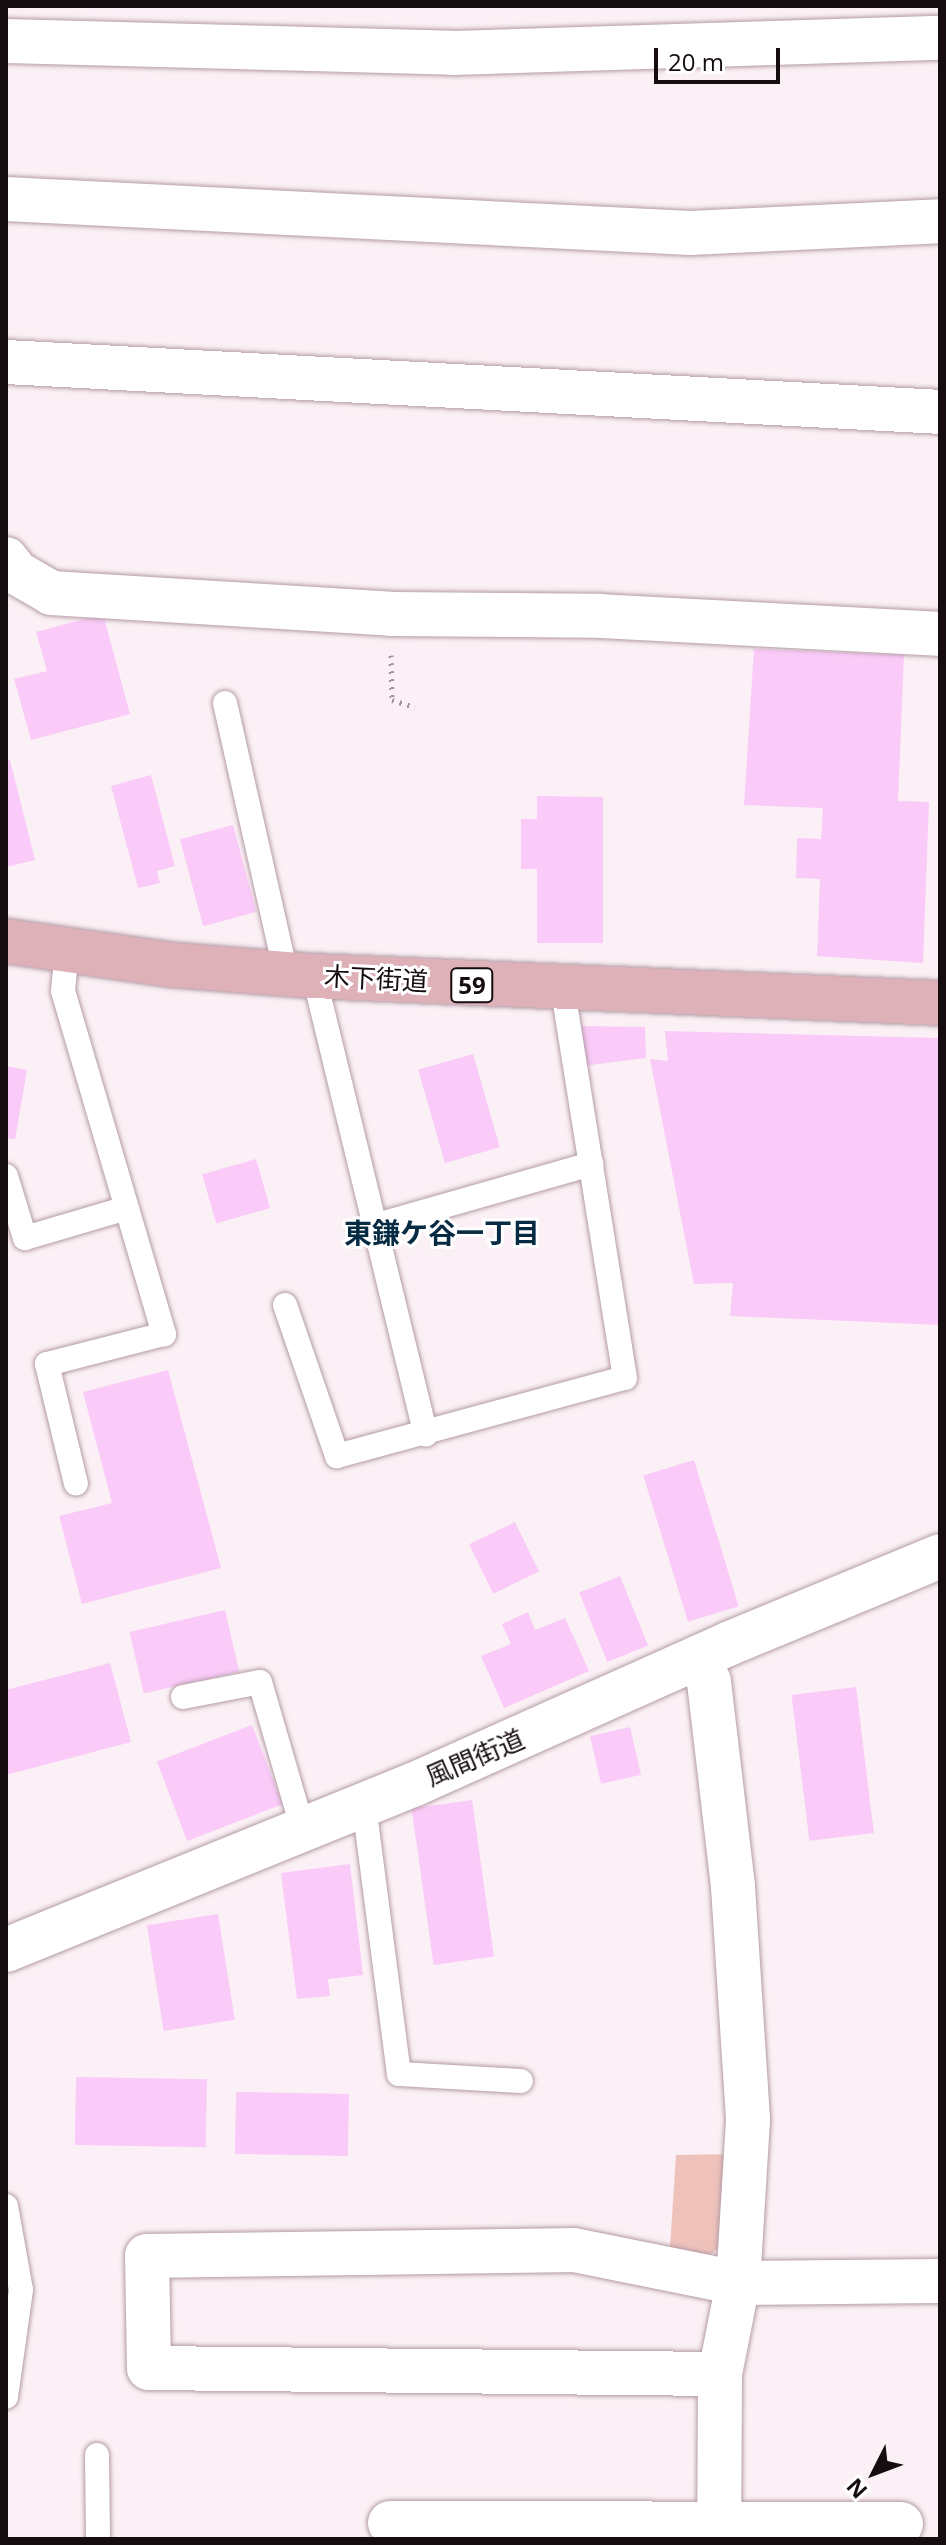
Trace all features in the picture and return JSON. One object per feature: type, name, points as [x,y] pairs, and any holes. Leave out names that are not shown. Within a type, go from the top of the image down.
[{"type":"main road","name":"木下街道","points":[[6,941],[300,975],[563,990],[940,1003]]},
{"type":"street","points":[[6,41],[453,53],[940,38]]},
{"type":"street","points":[[6,199],[690,233],[940,221]]},
{"type":"street","points":[[6,362],[940,412]]},
{"type":"street","points":[[6,559],[17,573],[51,593],[391,614],[600,616],[940,634]]},
{"type":"street","name":"風間街道","points":[[6,1950],[364,1805],[940,1556]]},
{"type":"street","points":[[698,1658],[709,1682],[733,1887],[748,2120],[738,2283],[720,2374],[719,2532]]},
{"type":"street","points":[[720,2374],[149,2368],[147,2256],[574,2250],[738,2283],[940,2281]]},
{"type":"street","points":[[390,2523],[719,2532],[901,2524]]},
{"type":"lane","points":[[225,703],[300,975],[377,1225],[426,1435]]},
{"type":"lane","points":[[67,950],[63,991],[164,1334],[47,1364],[76,1484]]},
{"type":"lane","points":[[285,1305],[337,1456],[426,1435],[625,1378],[563,990]]},
{"type":"lane","points":[[377,1225],[591,1164]]},
{"type":"lane","points":[[6,1176],[25,1238],[127,1208]]},
{"type":"lane","points":[[183,1697],[260,1682],[303,1830]]},
{"type":"lane","points":[[364,1805],[399,2074],[521,2081]]},
{"type":"lane","points":[[6,2206],[21,2290],[6,2397]]},
{"type":"lane","points":[[97,2455],[98,2539]]},
{"type":"path","points":[[391,614],[392,700],[415,707]]},
{"type":"shaded area","points":[[735,2154],[721,2247],[708,2256],[670,2248],[676,2155]]},
{"type":"building","points":[[103,614],[130,714],[31,740],[14,679],[47,671],[36,632]]},
{"type":"building","points":[[754,649],[904,655],[898,801],[929,802],[923,963],[817,956],[820,879],[796,878],[797,838],[821,839],[823,808],[744,805]]},
{"type":"building","points":[[10,760],[35,860],[6,867],[6,761]]},
{"type":"building","points":[[151,775],[175,866],[157,871],[160,883],[138,888],[111,786]]},
{"type":"building","points":[[537,796],[603,797],[603,943],[537,943],[537,869],[521,869],[521,819],[537,819]]},
{"type":"building","points":[[233,825],[256,912],[203,926],[180,839]]},
{"type":"building","points":[[581,1026],[645,1027],[646,1058],[583,1066]]},
{"type":"building","points":[[665,1031],[940,1038],[940,1325],[730,1316],[733,1283],[694,1284],[650,1059],[668,1061]]},
{"type":"building","points":[[473,1054],[500,1147],[445,1163],[418,1070]]},
{"type":"building","points":[[6,1066],[27,1070],[15,1139],[6,1138]]},
{"type":"building","points":[[256,1159],[270,1208],[216,1223],[202,1174]]},
{"type":"building","points":[[168,1370],[221,1568],[82,1604],[59,1516],[112,1503],[83,1392]]},
{"type":"building","points":[[694,1460],[739,1606],[688,1622],[643,1475]]},
{"type":"building","points":[[515,1522],[539,1571],[493,1594],[469,1544]]},
{"type":"building","points":[[620,1576],[648,1646],[607,1662],[579,1592]]},
{"type":"building","points":[[225,1610],[239,1671],[144,1693],[130,1632]]},
{"type":"building","points":[[528,1612],[535,1630],[565,1618],[589,1671],[504,1708],[481,1656],[511,1644],[502,1624]]},
{"type":"building","points":[[110,1663],[131,1742],[6,1775],[6,1690]]},
{"type":"building","points":[[856,1687],[874,1833],[809,1841],[791,1695]]},
{"type":"building","points":[[252,1725],[282,1804],[187,1841],[157,1762]]},
{"type":"building","points":[[630,1727],[641,1775],[601,1784],[590,1736]]},
{"type":"building","points":[[472,1800],[494,1956],[434,1965],[412,1808]]},
{"type":"building","points":[[350,1864],[363,1975],[328,1979],[330,1996],[297,1999],[281,1873]]},
{"type":"building","points":[[218,1914],[235,2020],[164,2031],[147,1925]]},
{"type":"building","points":[[76,2077],[207,2079],[206,2147],[75,2145]]},
{"type":"building","points":[[236,2092],[349,2094],[348,2156],[235,2154]]},
{"type":"district","name":"東鎌ケ谷一丁目","points":[[442,1232]]}]
